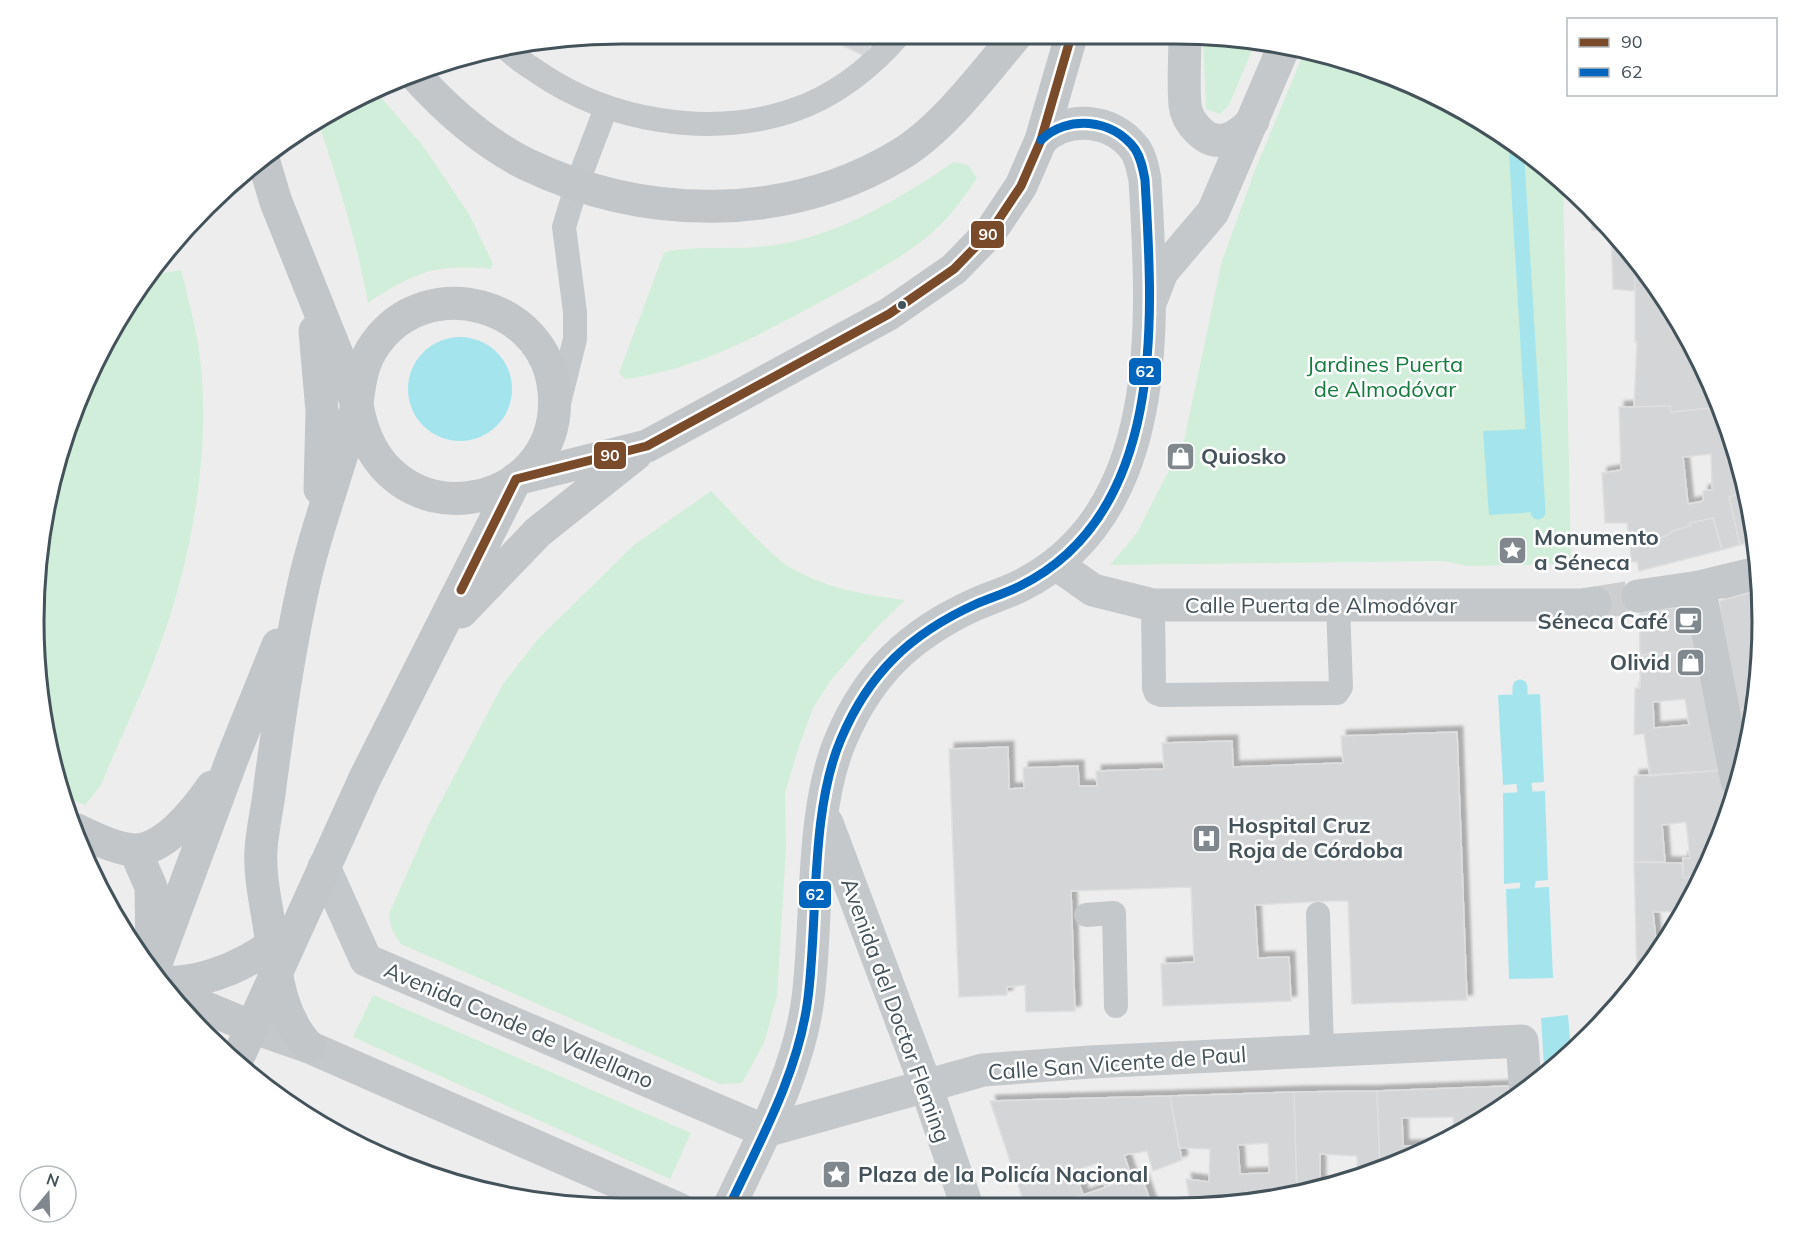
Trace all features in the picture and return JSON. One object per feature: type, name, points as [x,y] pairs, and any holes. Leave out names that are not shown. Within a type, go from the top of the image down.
[{"type":"main road","points":[[420,80],[444,106],[482,137],[526,164],[577,184],[620,198],[704,206],[771,203],[831,187],[902,153],[920,139],[967,93],[1009,44]]},
{"type":"main road","points":[[410,691],[464,607],[538,532],[647,446],[889,314],[954,269],[985,237],[1021,186],[1041,140],[1069,44]]},
{"type":"main road","points":[[266,166],[276,202],[357,404],[368,446],[396,479],[414,490],[435,497],[477,497],[516,479],[647,446]]},
{"type":"main road","points":[[303,270],[318,349],[322,411],[317,516],[277,730],[260,850],[274,961],[296,1033],[309,1047]]},
{"type":"main road","points":[[156,963],[232,759],[304,581],[357,404],[361,371],[372,348],[388,329],[416,310],[432,305],[465,303],[498,311],[525,330],[536,343],[551,373],[555,406],[545,444],[533,463],[516,479],[297,925],[274,961],[252,1027],[239,1054]]},
{"type":"main road","points":[[83,833],[135,850],[168,838],[197,808],[232,759]]},
{"type":"main road","points":[[135,850],[151,887],[154,940],[152,957]]},
{"type":"main road","points":[[171,983],[191,982],[238,965],[274,961]]},
{"type":"main road","points":[[184,999],[252,1027]]},
{"type":"street","points":[[1185,44],[1185,106],[1192,123],[1203,135],[1214,141],[1229,140],[1240,135],[1253,121]]},
{"type":"street","points":[[1151,301],[1162,272],[1213,212],[1281,54]]},
{"type":"street","points":[[733,1198],[765,1131],[802,1031],[808,999],[823,812],[828,777],[840,741],[874,678],[920,634],[949,617],[1020,586],[1056,564],[1089,531],[1120,479],[1131,447],[1141,404],[1151,301],[1145,180],[1141,160],[1134,148],[1106,128],[1076,122],[1051,130],[1041,140]]},
{"type":"street","name":"Calle Puerta de Almodóvar","points":[[1056,564],[1093,590],[1153,605],[1580,605],[1595,603]]},
{"type":"street","points":[[1638,596],[1699,587],[1749,575]]},
{"type":"street","points":[[1699,587],[1734,763]]},
{"type":"street","name":"Avenida del Doctor Fleming","points":[[823,812],[926,1086],[964,1198]]},
{"type":"street","name":"Avenida Conde de Vallellano","points":[[324,867],[366,960],[765,1131]]},
{"type":"street","points":[[252,1027],[309,1047],[654,1198]]},
{"type":"street","name":"Calle San Vicente de Paul","points":[[765,1131],[983,1071],[1090,1062],[1478,1045],[1522,1041],[1525,1080]]},
{"type":"lane","points":[[514,54],[560,87],[606,108],[678,121],[734,123],[793,110],[854,78],[892,44]]},
{"type":"lane","points":[[552,423],[568,374],[575,339],[575,312],[563,237],[564,227],[577,184],[606,108]]},
{"type":"lane","points":[[1153,605],[1154,688],[1156,693],[1162,695],[1338,693],[1341,687],[1338,605]]},
{"type":"lane","points":[[1086,915],[1114,913],[1116,1006]]},
{"type":"lane","points":[[1317,914],[1322,1051]]},
{"type":"green space","points":[[1203,45],[1253,49],[1229,105],[1220,114],[1206,109]]},
{"type":"green space","name":"Jardines Puerta de Almodóvar","points":[[1302,58],[1360,74],[1429,103],[1495,141],[1526,163],[1563,195],[1571,564],[1467,566],[1445,561],[1110,565],[1137,533],[1184,441],[1222,261],[1255,170]]},
{"type":"green space","points":[[380,96],[423,146],[469,214],[493,264],[491,269],[455,268],[426,272],[412,277],[368,303],[353,234],[320,128]]},
{"type":"green space","points":[[954,162],[968,165],[977,178],[943,222],[898,258],[798,314],[727,349],[677,368],[652,374],[625,379],[619,373],[664,253],[694,249],[759,247],[812,236],[862,217],[909,191]]},
{"type":"green space","points":[[181,270],[198,343],[203,401],[203,436],[196,507],[172,610],[154,660],[101,785],[85,805],[72,800],[63,770],[48,696],[44,621],[48,546],[63,472],[87,400],[121,332],[160,274]]},
{"type":"green space","points":[[711,491],[759,541],[789,567],[820,582],[854,592],[905,600],[876,628],[831,680],[813,708],[785,793],[786,847],[777,996],[764,1043],[742,1083],[720,1084],[401,944],[392,930],[389,914],[429,824],[503,684],[538,639],[634,545]]},
{"type":"green space","points":[[373,995],[691,1133],[670,1179],[353,1037]]},
{"type":"water","points":[[460,337],[480,341],[497,352],[508,369],[512,389],[508,409],[497,426],[480,437],[460,441],[440,437],[423,426],[412,409],[408,389],[412,369],[423,352],[440,341]]},
{"type":"water","points":[[1532,429],[1538,512],[1489,515],[1483,431]]},
{"type":"water","points":[[1540,694],[1544,782],[1503,785],[1498,695]]},
{"type":"water","points":[[1545,791],[1548,880],[1504,884],[1503,793]]},
{"type":"water","points":[[1549,887],[1553,978],[1509,979],[1506,889]]},
{"type":"water","points":[[1568,1015],[1570,1040],[1544,1064],[1541,1018]]},
{"type":"building","points":[[840,44],[871,44],[866,57]]},
{"type":"building","points":[[1591,223],[1599,230],[1592,230]]},
{"type":"building","points":[[1611,244],[1635,273],[1635,291],[1613,289]]},
{"type":"building","points":[[1635,273],[1674,332],[1711,408],[1671,412],[1670,406],[1634,407],[1637,341],[1635,342]]},
{"type":"building","points":[[1670,406],[1671,412],[1711,408],[1721,435],[1737,494],[1729,497],[1740,545],[1722,550],[1713,518],[1690,523],[1690,526],[1673,531],[1666,536],[1630,545],[1627,523],[1605,523],[1602,473],[1621,470],[1619,407]],"holes":[[[1711,454],[1712,490],[1703,491],[1703,501],[1688,504],[1683,457]]]},
{"type":"building","points":[[1737,494],[1747,544],[1740,545],[1729,497]]},
{"type":"building","points":[[1713,518],[1722,550],[1639,571],[1637,562],[1631,562],[1630,545],[1666,536],[1673,531],[1690,526],[1690,523]]},
{"type":"building","points":[[1750,592],[1752,621],[1745,709],[1734,711],[1719,601]]},
{"type":"building","points":[[1691,607],[1700,651],[1640,655],[1639,610]]},
{"type":"building","points":[[1700,651],[1724,770],[1650,776],[1644,734],[1634,735],[1635,688],[1640,688],[1640,655]],"holes":[[[1685,699],[1689,725],[1654,728],[1653,702]]]},
{"type":"building","points":[[1745,709],[1738,743],[1734,711]]},
{"type":"building","name":"Hospital Cruz Roja de Córdoba","points":[[1457,732],[1467,1000],[1352,1004],[1348,901],[1329,901],[1255,905],[1258,958],[1289,957],[1291,1001],[1163,1006],[1161,964],[1194,962],[1191,887],[1071,891],[1075,1011],[1026,1012],[1025,985],[1007,987],[1007,995],[959,997],[949,749],[1008,747],[1009,789],[1024,788],[1023,768],[1078,766],[1079,786],[1097,786],[1096,771],[1164,769],[1162,743],[1232,741],[1233,767],[1343,763],[1341,736]]},
{"type":"building","points":[[1724,770],[1727,787],[1721,807],[1691,877],[1683,878],[1683,858],[1690,858],[1686,822],[1662,825],[1665,862],[1634,862],[1634,776]]},
{"type":"building","points":[[1634,862],[1682,863],[1683,878],[1691,877],[1673,911],[1653,912],[1656,939],[1637,966]]},
{"type":"building","points":[[1508,1086],[1509,1091],[1454,1126],[1453,1117],[1402,1118],[1403,1146],[1415,1146],[1380,1161],[1377,1091]]},
{"type":"building","points":[[1377,1091],[1380,1161],[1357,1169],[1357,1156],[1320,1154],[1320,1180],[1297,1185],[1294,1092]]},
{"type":"building","points":[[1294,1092],[1297,1185],[1249,1194],[1189,1198],[1186,1179],[1209,1182],[1210,1149],[1179,1148],[1170,1096]],"holes":[[[1268,1143],[1269,1173],[1240,1174],[1238,1145]]]},
{"type":"building","points":[[1170,1096],[1182,1160],[1153,1171],[1147,1151],[1124,1155],[1132,1178],[1105,1187],[1098,1163],[1075,1171],[1083,1195],[1074,1198],[1022,1198],[990,1101]]},
{"type":"building","points":[[1141,1175],[1149,1198],[1075,1198]]},
{"type":"waterway","points":[[1517,156],[1538,512]]},
{"type":"waterway","points":[[1520,687],[1520,695]]},
{"type":"waterway","points":[[1524,784],[1525,792]]},
{"type":"waterway","points":[[1527,889],[1528,882]]},
{"type":"tunnel","points":[[1595,603],[1638,596]]},
{"type":"transit line","name":"90","points":[[461,590],[516,479],[647,446],[889,314],[954,269],[991,231],[1021,186],[1041,140],[1069,44]]},
{"type":"transit line","name":"62","points":[[733,1198],[765,1133],[787,1080],[803,1026],[811,967],[817,866],[824,799],[831,768],[852,715],[879,675],[912,642],[952,616],[1020,586],[1068,553],[1103,511],[1126,462],[1141,407],[1148,350],[1150,291],[1145,180],[1142,164],[1135,149],[1125,139],[1102,126],[1076,124],[1052,132],[1041,140]]},
{"type":"place","name":"Quiosko","points":[[1180,456]]},
{"type":"place","name":"Monumento a Séneca","points":[[1513,550]]},
{"type":"place","name":"Séneca Café","points":[[1689,621]]},
{"type":"place","name":"Olivid","points":[[1691,662]]},
{"type":"place","name":"Hospital Cruz Roja de Córdoba","points":[[1207,838]]},
{"type":"place","name":"Plaza de la Policía Nacional","points":[[837,1174]]}]
